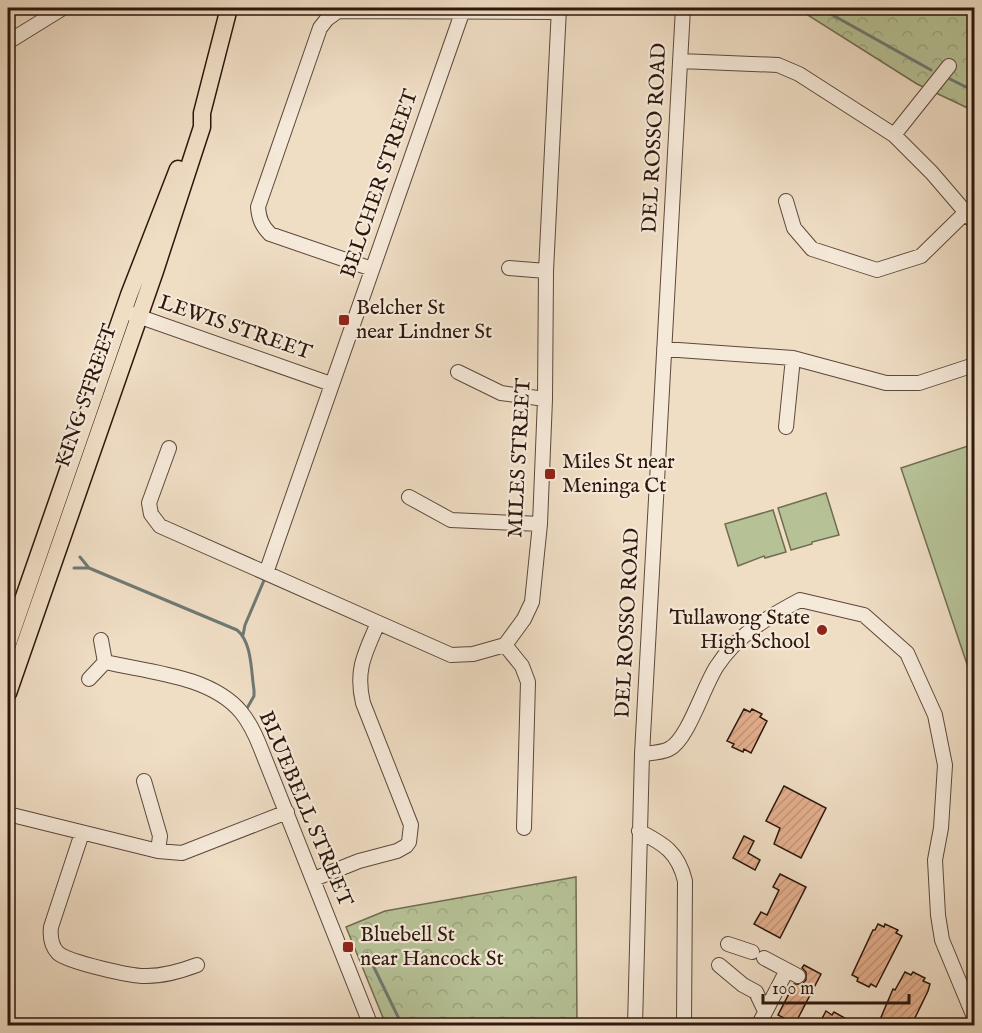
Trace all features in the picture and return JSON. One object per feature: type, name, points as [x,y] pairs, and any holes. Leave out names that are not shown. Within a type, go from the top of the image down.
[{"type":"main road","name":"KING STREET","points":[[8,643],[192,158],[202,127],[202,112],[229,8]]},
{"type":"main road","name":"KING STREET","points":[[8,693],[132,314]]},
{"type":"street","points":[[8,42],[63,8]]},
{"type":"street","name":"DEL ROSSO ROAD","points":[[635,1026],[642,754],[682,8]]},
{"type":"street","points":[[372,270],[270,234],[262,226],[258,217],[258,207],[320,28],[338,11],[462,13],[559,10]]},
{"type":"street","name":"MILES STREET","points":[[505,645],[524,619],[532,602],[540,524],[545,399],[546,271],[559,10]]},
{"type":"street","name":"BELCHER STREET","points":[[266,573],[462,13]]},
{"type":"street","points":[[680,61],[778,65],[800,74],[894,135],[932,173],[970,217],[921,256],[877,270],[812,249],[795,228],[786,201]]},
{"type":"street","points":[[894,135],[949,66]]},
{"type":"street","points":[[509,268],[546,271]]},
{"type":"street","name":"LEWIS STREET","points":[[132,314],[331,384]]},
{"type":"street","points":[[664,349],[793,357],[886,383],[919,383],[975,365]]},
{"type":"street","points":[[786,427],[793,357]]},
{"type":"street","points":[[458,372],[501,393],[545,399]]},
{"type":"street","points":[[169,448],[149,503],[152,514],[160,526],[451,655],[473,654],[505,645],[522,666],[528,682],[524,828]]},
{"type":"street","points":[[409,497],[451,520],[540,524]]},
{"type":"street","points":[[642,754],[670,749],[682,736],[717,666],[745,634],[782,610],[800,600],[864,615],[907,653],[935,715],[945,765],[941,828],[935,860],[938,915],[942,940],[975,1017]]},
{"type":"street","points":[[314,879],[359,861],[397,851],[406,846],[410,837],[411,825],[363,703],[359,684],[362,662],[378,623]]},
{"type":"street","points":[[89,679],[105,662],[101,640]]},
{"type":"street","name":"BLUEBELL STREET","points":[[105,662],[191,681],[209,688],[234,704],[243,713],[254,732],[287,812],[371,1026]]},
{"type":"street","points":[[144,781],[160,836],[158,851]]},
{"type":"street","points":[[8,813],[158,851],[182,853],[287,812]]},
{"type":"street","points":[[639,831],[658,842],[676,857],[685,881],[684,1026]]},
{"type":"street","points":[[82,833],[51,927],[50,935],[57,952],[70,960],[143,976],[158,976],[197,965]]},
{"type":"street","points":[[728,944],[758,955],[793,973],[765,1011],[758,1026]]},
{"type":"street","points":[[719,965],[742,985],[756,992],[765,1011]]},
{"type":"green space","points":[[800,8],[974,8],[974,111],[917,84]]},
{"type":"green space","points":[[974,444],[974,685],[901,468]]},
{"type":"green space","points":[[826,493],[839,535],[791,550],[778,508]]},
{"type":"green space","points":[[773,510],[786,552],[765,558],[764,556],[738,566],[725,524]]},
{"type":"green space","points":[[576,877],[577,1025],[386,1025],[346,927],[385,911]]},
{"type":"building","points":[[744,709],[750,712],[752,709],[762,714],[760,717],[767,721],[751,753],[732,747],[734,744],[727,741]]},
{"type":"building","points":[[784,786],[826,808],[801,858],[774,844],[780,828],[766,821]]},
{"type":"building","points":[[744,836],[754,841],[748,853],[760,860],[755,870],[733,858]]},
{"type":"building","points":[[780,874],[806,887],[780,938],[754,924],[761,912],[767,915],[779,890],[773,887]]},
{"type":"building","points":[[878,924],[884,927],[885,924],[898,930],[896,933],[902,936],[876,987],[871,984],[869,987],[857,981],[858,978],[852,975]]},
{"type":"building","points":[[804,965],[821,974],[795,1024],[778,1015],[794,984],[802,984],[806,980],[806,972],[802,968]]},
{"type":"building","points":[[905,972],[911,975],[913,972],[925,978],[923,981],[930,984],[928,991],[911,1026],[885,1026],[879,1022],[893,989],[895,990]]},
{"type":"building","points":[[826,1011],[832,1015],[834,1012],[859,1026],[818,1026]]},
{"type":"waterway","points":[[820,8],[931,70]]},
{"type":"waterway","points":[[950,79],[974,91]]},
{"type":"waterway","points":[[80,557],[89,568]]},
{"type":"waterway","points":[[74,568],[89,568],[237,630],[242,635],[248,649],[254,690],[254,696],[246,710]]},
{"type":"waterway","points":[[243,635],[265,578]]},
{"type":"waterway","points":[[367,953],[402,1025]]},
{"type":"place","name":"Belcher St near Lindner St","points":[[344,320]]},
{"type":"place","name":"Miles St near Meninga Ct","points":[[550,474]]},
{"type":"place","name":"Tullawong State High School","points":[[822,630]]},
{"type":"place","name":"Bluebell St near Hancock St","points":[[348,947]]}]
